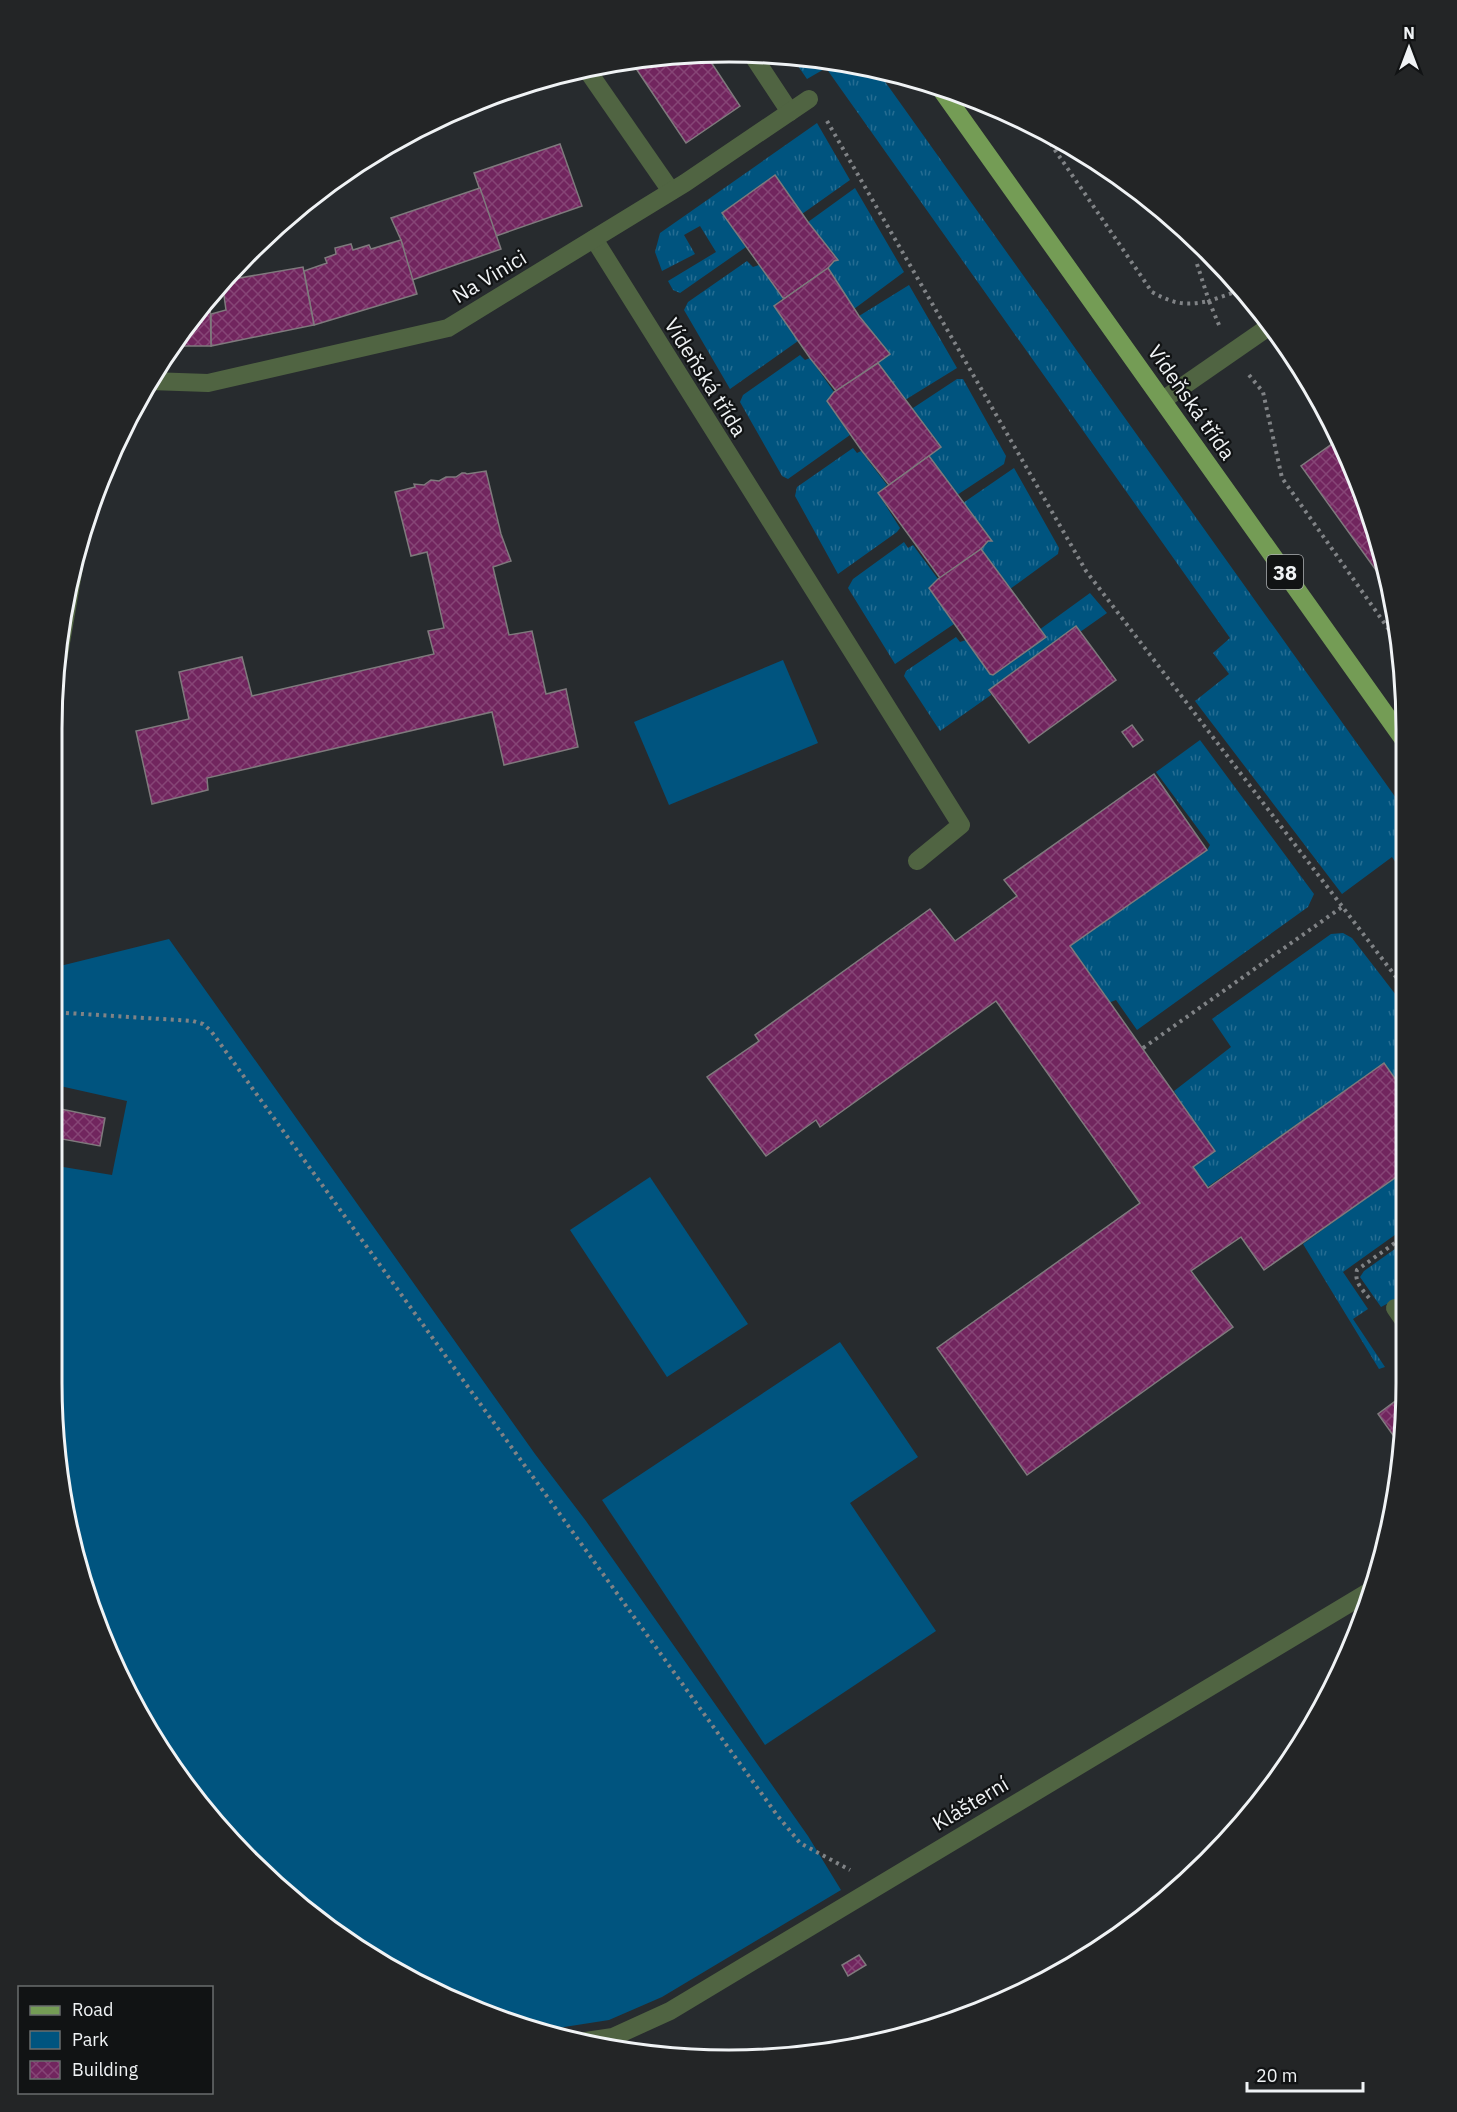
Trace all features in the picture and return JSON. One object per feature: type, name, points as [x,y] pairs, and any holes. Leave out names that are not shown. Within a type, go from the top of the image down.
[{"type":"main road","name":"Vídeňská třída","points":[[948,99],[1396,729]]},
{"type":"street","points":[[757,63],[790,112]]},
{"type":"street","points":[[591,76],[671,191]]},
{"type":"street","name":"Na Vinici","points":[[159,381],[208,383],[447,328],[671,191],[809,99]]},
{"type":"street","name":"Vídeňská třída","points":[[594,239],[961,825],[917,861]]},
{"type":"street","points":[[1163,400],[1264,330]]},
{"type":"street","name":"Klášterní","points":[[602,2039],[613,2037],[670,2011],[1360,1597]]},
{"type":"path","points":[[809,99],[829,123],[1086,571],[1396,977]]},
{"type":"path","points":[[1197,264],[1209,301],[1233,293]]},
{"type":"path","points":[[1143,1048],[1342,907]]},
{"type":"path","points":[[62,1013],[193,1021],[203,1024],[211,1031],[777,1815],[800,1843],[856,1873]]},
{"type":"green space","points":[[798,65],[825,68],[807,79]]},
{"type":"green space","points":[[827,69],[884,80],[1396,798],[1396,863],[1392,857],[1342,894],[1195,701],[1229,674],[1213,653],[1230,638]]},
{"type":"green space","points":[[817,123],[850,180],[802,214],[775,175],[722,213],[746,247],[680,293],[673,290],[668,281],[716,252],[700,226],[684,235],[695,254],[662,271],[655,252],[660,233]]},
{"type":"green space","points":[[855,188],[904,272],[854,309],[828,268],[825,269],[834,261],[808,222]]},
{"type":"green space","points":[[747,261],[753,267],[759,265],[783,298],[774,306],[798,341],[730,389],[684,310],[688,302]]},
{"type":"green space","points":[[909,285],[957,368],[905,400],[878,363],[887,355],[859,316]]},
{"type":"green space","points":[[800,355],[805,360],[810,358],[834,392],[827,401],[850,435],[788,479],[782,476],[740,402],[743,395]]},
{"type":"green space","points":[[957,379],[963,379],[1006,456],[1004,464],[957,495],[929,456],[939,448],[910,410]]},
{"type":"green space","points":[[853,448],[857,453],[861,451],[887,485],[878,493],[900,528],[838,574],[795,496],[797,487]]},
{"type":"green space","points":[[1014,468],[1059,548],[1058,554],[1010,589],[981,549],[988,541],[963,503]]},
{"type":"green space","points":[[904,542],[908,548],[913,545],[938,579],[929,588],[954,624],[895,664],[848,588],[853,579]]},
{"type":"green space","points":[[1090,593],[1107,613],[1080,632],[1076,627],[989,690],[991,695],[940,731],[904,676],[906,671],[956,637],[960,642],[966,640],[993,675],[1043,637],[1039,630]]},
{"type":"green space","points":[[783,660],[818,743],[669,805],[634,722]]},
{"type":"green space","points":[[1200,740],[1314,894],[1308,907],[1137,1030],[1116,1000],[1108,1003],[1067,947],[1207,850],[1210,845],[1156,772]]},
{"type":"green space","points":[[1343,933],[1352,938],[1396,995],[1396,1081],[1384,1063],[1206,1188],[1193,1167],[1212,1152],[1174,1091],[1231,1047],[1212,1019],[1331,934]]},
{"type":"green space","points":[[169,939],[535,1454],[586,1521],[808,1836],[841,1890],[662,1997],[609,2020],[557,2028],[473,2000],[433,1982],[358,1938],[322,1913],[289,1885],[257,1855],[199,1790],[151,1717],[130,1679],[97,1598],[74,1514],[63,1427],[62,1167],[112,1175],[127,1101],[62,1086],[62,966]]},
{"type":"green space","points":[[1396,1176],[1396,1234],[1343,1272],[1368,1309],[1353,1319],[1385,1367],[1379,1369],[1303,1244]]},
{"type":"green space","points":[[650,1177],[748,1324],[667,1377],[570,1230]]},
{"type":"green space","points":[[1396,1248],[1396,1299],[1381,1307],[1360,1277],[1364,1271]]},
{"type":"green space","points":[[840,1342],[918,1457],[850,1503],[936,1631],[765,1745],[602,1500]]},
{"type":"building","points":[[711,62],[740,106],[686,143],[636,68]]},
{"type":"building","points":[[560,144],[582,206],[496,236],[474,173]]},
{"type":"building","points":[[775,175],[838,260],[785,298],[722,213]]},
{"type":"building","points":[[480,188],[501,249],[412,280],[401,240],[391,218]]},
{"type":"building","points":[[401,240],[417,294],[314,325],[304,271],[327,263],[325,258],[336,254],[335,248],[351,244],[353,250],[369,245],[371,249]]},
{"type":"building","points":[[303,267],[314,325],[211,346],[211,314],[226,310],[224,293],[237,278]]},
{"type":"building","points":[[828,268],[859,316],[890,354],[837,392],[774,306]]},
{"type":"building","points":[[210,309],[211,346],[182,346]]},
{"type":"building","points":[[878,363],[941,447],[889,485],[827,401],[834,392]]},
{"type":"building","points":[[1332,444],[1360,514],[1377,571],[1301,466]]},
{"type":"building","points":[[929,456],[992,541],[988,541],[981,549],[940,578],[878,493]]},
{"type":"building","points":[[486,471],[501,534],[511,561],[493,567],[509,635],[532,631],[546,694],[566,689],[578,747],[504,765],[492,712],[207,778],[208,790],[152,804],[136,731],[189,719],[179,672],[242,657],[252,696],[434,654],[428,631],[444,628],[427,552],[411,556],[395,492],[415,487],[414,484],[424,485],[431,480],[439,481],[446,477],[456,477],[462,473]]},
{"type":"building","points":[[981,549],[1046,637],[993,675],[990,674],[929,588],[938,579]]},
{"type":"building","points":[[1076,626],[1116,680],[1029,743],[989,690]]},
{"type":"building","points":[[1132,725],[1143,740],[1133,747],[1122,732]]},
{"type":"building","points":[[1154,774],[1207,850],[1070,946],[1215,1151],[1193,1167],[1208,1188],[1384,1063],[1396,1080],[1396,1177],[1264,1270],[1241,1237],[1191,1271],[1233,1327],[1027,1475],[937,1348],[1140,1203],[996,1001],[820,1127],[816,1120],[766,1156],[707,1077],[759,1041],[755,1035],[930,909],[955,941],[1017,896],[1004,880]]},
{"type":"building","points":[[62,1109],[105,1118],[100,1146],[62,1139]]},
{"type":"building","points":[[1395,1401],[1393,1435],[1378,1414]]},
{"type":"building","points":[[859,1955],[866,1965],[848,1976],[842,1965]]}]
